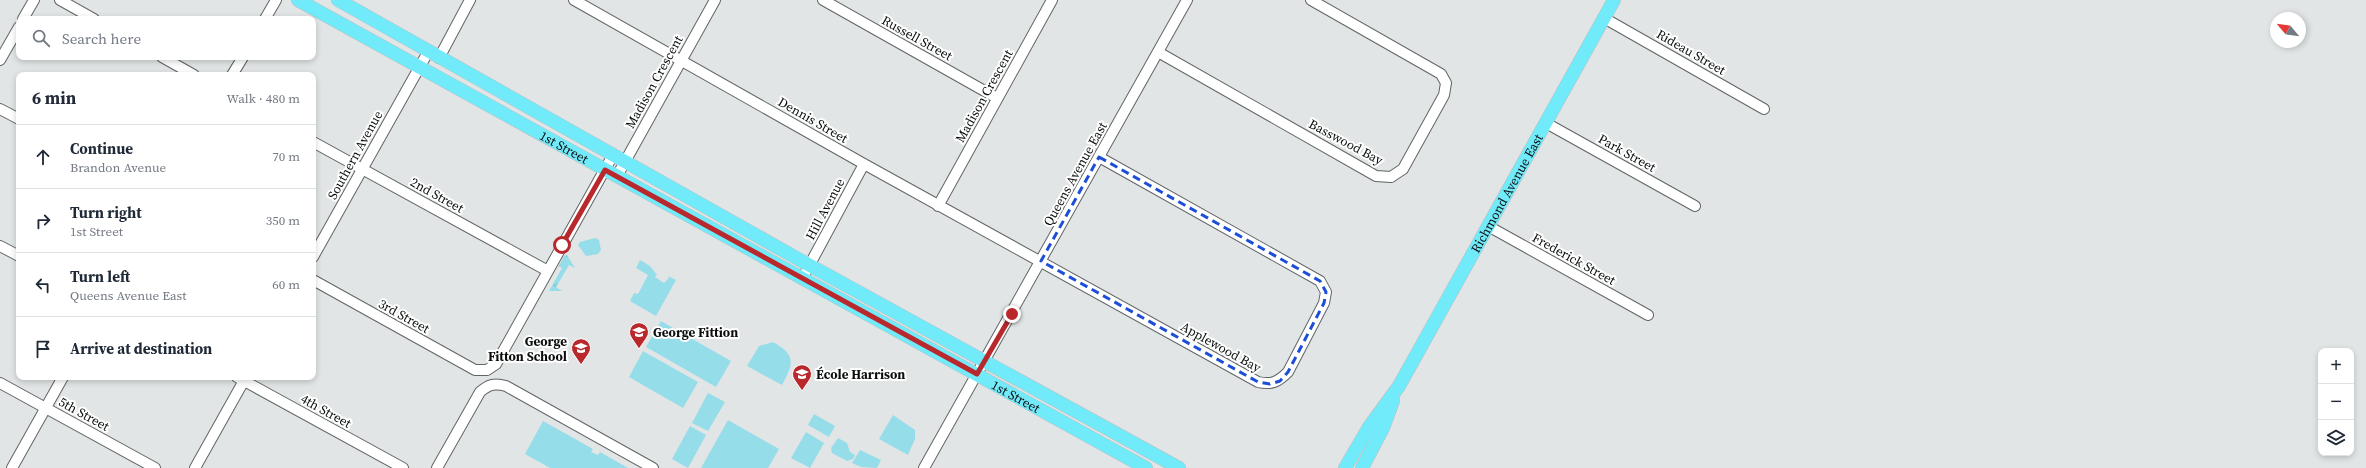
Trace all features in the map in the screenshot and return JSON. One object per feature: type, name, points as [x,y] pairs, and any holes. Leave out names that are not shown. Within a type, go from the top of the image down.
[{"type":"main road","name":"1st Street","points":[[298,0],[1146,468]]},
{"type":"main road","name":"1st Street","points":[[338,0],[625,162],[1175,467]]},
{"type":"main road","name":"Richmond Avenue East","points":[[1345,468],[1369,427],[1399,386],[1614,0]]},
{"type":"main road","name":"Richmond Avenue East","points":[[1362,468],[1383,428],[1399,386]]},
{"type":"street","points":[[26,16],[34,0]]},
{"type":"street","points":[[60,0],[89,16]]},
{"type":"street","points":[[267,16],[276,0]]},
{"type":"street","name":"Southern Avenue","points":[[316,252],[420,66],[434,55],[470,0]]},
{"type":"street","name":"Dennis Street","points":[[574,0],[938,206],[1041,261]]},
{"type":"street","name":"Madison Crescent","points":[[617,176],[715,0]]},
{"type":"street","name":"Russell Street","points":[[823,0],[997,98]]},
{"type":"street","name":"Madison Crescent","points":[[938,206],[1052,0]]},
{"type":"street","name":"Queens Avenue East","points":[[924,468],[1187,0]]},
{"type":"street","name":"Basswood Bay","points":[[1158,52],[1376,176],[1391,177],[1403,169],[1444,95],[1446,83],[1441,74],[1311,0]]},
{"type":"street","name":"Rideau Street","points":[[1604,18],[1764,109]]},
{"type":"street","points":[[0,60],[16,32]]},
{"type":"street","points":[[167,60],[189,72]]},
{"type":"street","points":[[234,72],[241,60]]},
{"type":"street","points":[[0,109],[16,117]]},
{"type":"street","name":"Park Street","points":[[1546,123],[1696,206]]},
{"type":"street","name":"2nd Street","points":[[316,144],[548,271]]},
{"type":"street","points":[[548,271],[613,155]]},
{"type":"street","name":"Applewood Bay","points":[[1041,261],[1258,382],[1270,384],[1280,380],[1288,372],[1324,303],[1326,292],[1320,281],[1100,157]]},
{"type":"street","name":"Hill Avenue","points":[[802,279],[864,164]]},
{"type":"street","name":"Frederick Street","points":[[1488,226],[1648,315]]},
{"type":"street","points":[[0,246],[16,254]]},
{"type":"street","name":"3rd Street","points":[[316,282],[475,370],[484,371],[496,364],[548,271]]},
{"type":"street","points":[[12,468],[61,380]]},
{"type":"street","points":[[195,468],[241,380]]},
{"type":"street","name":"4th Street","points":[[246,380],[403,468]]},
{"type":"street","name":"5th Street","points":[[0,383],[155,468]]},
{"type":"street","points":[[437,468],[480,392],[493,384],[506,386],[653,468]]},
{"type":"highlighted area","points":[[1099,157],[1306,271],[1320,281],[1326,292],[1324,303],[1288,372],[1280,381],[1270,384],[1258,382],[1041,261]]},
{"type":"green space","points":[[595,238],[599,240],[601,250],[598,254],[586,256],[578,245],[580,242]]},
{"type":"green space","points":[[567,255],[575,268],[569,265],[556,287],[562,291],[549,291],[562,268],[559,266],[564,256]]},
{"type":"green space","points":[[640,260],[650,266],[657,275],[655,277],[664,283],[669,278],[668,276],[676,280],[656,316],[630,301],[634,293],[638,294],[648,275],[636,268]]},
{"type":"green space","points":[[661,321],[731,361],[716,387],[646,347]]},
{"type":"green space","points":[[773,342],[786,351],[791,360],[789,371],[782,385],[747,366],[759,346]]},
{"type":"green space","points":[[643,351],[698,382],[683,408],[629,377]]},
{"type":"green space","points":[[708,393],[725,402],[708,431],[692,423]]},
{"type":"green space","points":[[814,414],[835,426],[829,437],[808,425]]},
{"type":"green space","points":[[893,415],[915,430],[915,439],[908,455],[879,439]]},
{"type":"green space","points":[[728,420],[779,449],[768,468],[701,468]]},
{"type":"green space","points":[[543,421],[593,449],[591,452],[598,455],[600,452],[628,468],[550,468],[525,454]]},
{"type":"green space","points":[[690,426],[706,435],[688,468],[672,459]]},
{"type":"green space","points":[[806,432],[824,443],[810,468],[791,458]]},
{"type":"green space","points":[[838,438],[847,443],[850,452],[855,455],[853,459],[847,461],[832,453],[831,448]]},
{"type":"green space","points":[[860,450],[881,460],[877,468],[861,467],[852,463]]},
{"type":"place","name":"George Fittion","points":[[639,349]]},
{"type":"place","name":"George Fitton School","points":[[581,365]]},
{"type":"place","name":"École Harrison","points":[[802,391]]},
{"type":"route","points":[[562,245],[605,170],[977,374],[1012,314]]}]
